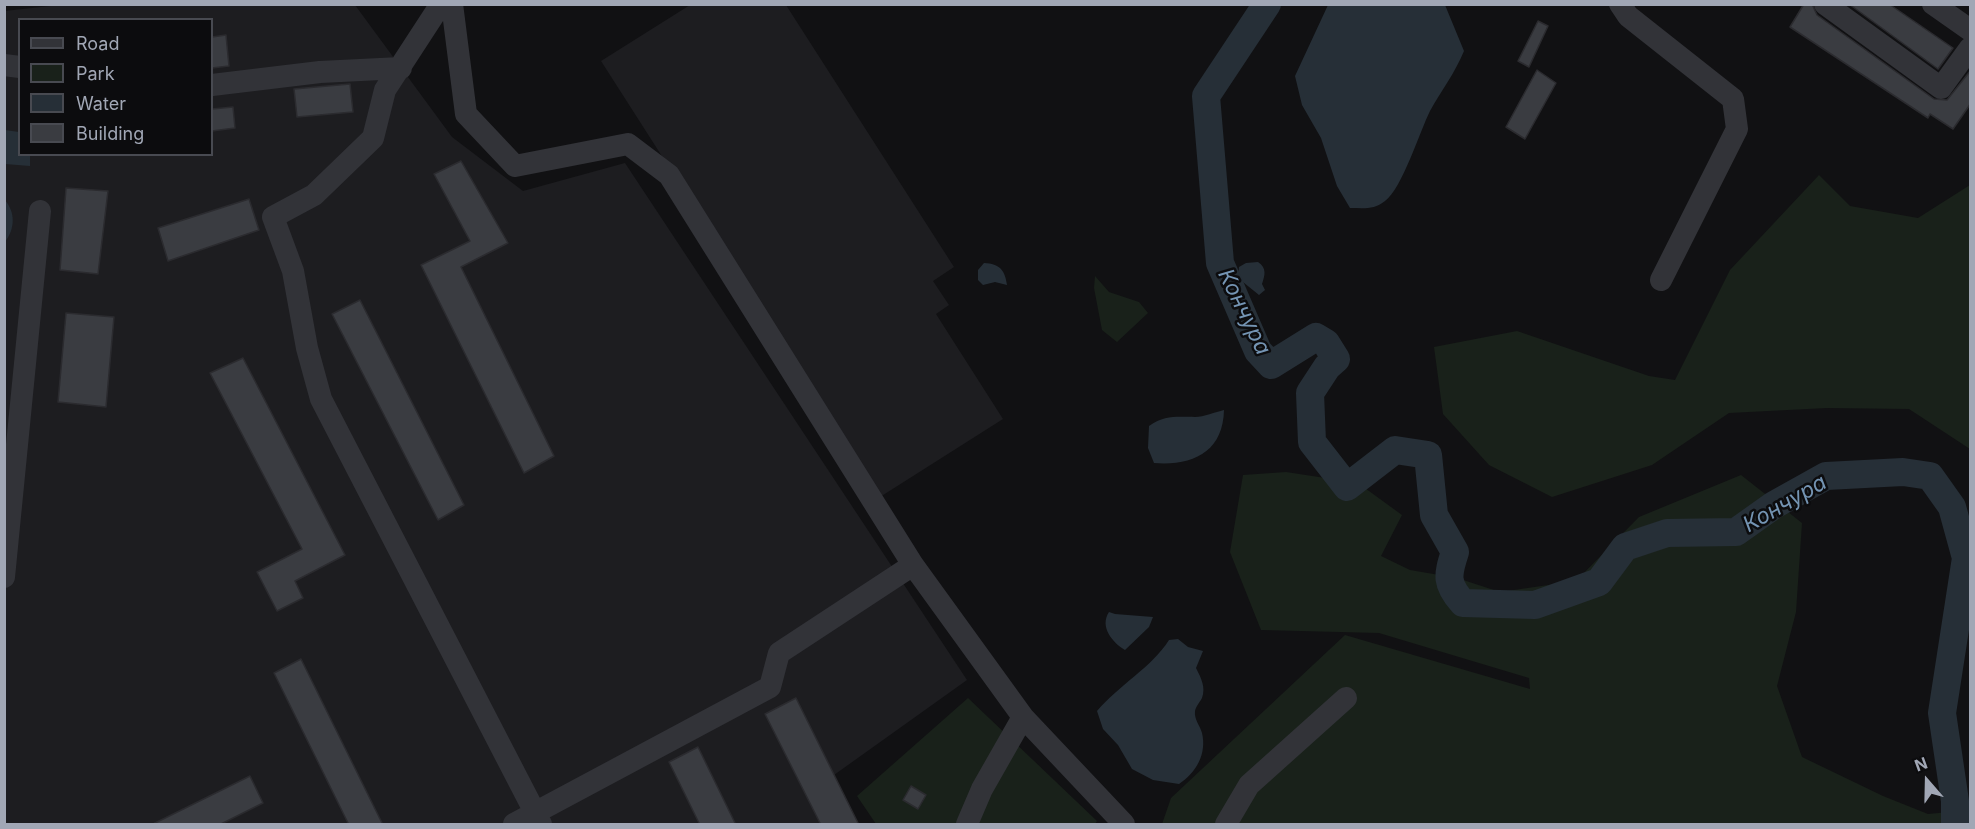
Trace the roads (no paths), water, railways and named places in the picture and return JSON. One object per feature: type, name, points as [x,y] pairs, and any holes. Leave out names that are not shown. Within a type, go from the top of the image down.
[{"type":"street","points":[[441,4],[386,90],[373,138],[314,195],[273,217],[293,271],[307,348],[321,399],[538,819]]},
{"type":"street","points":[[452,4],[466,114],[515,166],[628,144],[669,175],[913,565],[1023,717],[1124,825]]},
{"type":"street","points":[[1620,4],[1628,16],[1733,99],[1737,129],[1660,280]]},
{"type":"street","points":[[1825,4],[1941,88],[1971,48]]},
{"type":"street","points":[[1933,4],[1971,30]]},
{"type":"street","points":[[213,84],[320,72],[401,68]]},
{"type":"street","points":[[4,577],[39,211]]},
{"type":"street","points":[[514,825],[538,819],[770,687],[778,652],[913,565]]},
{"type":"street","points":[[1226,825],[1249,785],[1346,698]]},
{"type":"street","points":[[967,825],[982,789],[1023,717]]},
{"type":"water","points":[[1328,5],[1445,5],[1464,51],[1430,111],[1398,185],[1385,201],[1373,207],[1350,208],[1337,186],[1321,138],[1302,105],[1295,76]]},
{"type":"water","points":[[5,130],[18,132],[18,156],[30,156],[30,166],[5,164]]},
{"type":"water","points":[[4,199],[11,209],[13,220],[11,232],[5,242]]},
{"type":"water","points":[[1258,262],[1263,267],[1262,284],[1265,290],[1259,295],[1238,278],[1239,267],[1246,263]]},
{"type":"water","points":[[984,263],[998,266],[1005,275],[1007,285],[995,282],[983,285],[978,280],[978,270]]},
{"type":"water","points":[[1224,410],[1218,436],[1212,446],[1203,453],[1181,462],[1154,463],[1148,448],[1149,426],[1166,418],[1198,417]]},
{"type":"water","points":[[1109,612],[1153,617],[1149,627],[1125,650],[1109,634],[1106,618]]},
{"type":"water","points":[[1178,639],[1188,647],[1203,651],[1196,668],[1203,690],[1195,717],[1201,730],[1203,748],[1195,769],[1179,784],[1153,780],[1132,769],[1118,745],[1103,729],[1097,711],[1144,668],[1169,640]]},
{"type":"waterway","name":"Кончура","points":[[1267,4],[1206,96],[1220,263],[1258,351],[1271,365],[1316,337],[1326,343],[1336,359],[1327,367],[1310,393],[1312,442],[1347,487],[1395,450],[1428,455],[1434,515],[1455,552],[1450,567],[1450,579],[1457,596],[1463,603],[1535,605],[1599,582],[1625,547],[1667,533],[1736,532],[1774,505],[1826,476],[1903,472],[1930,476],[1952,507],[1966,558],[1942,713],[1955,801],[1955,824]]}]
